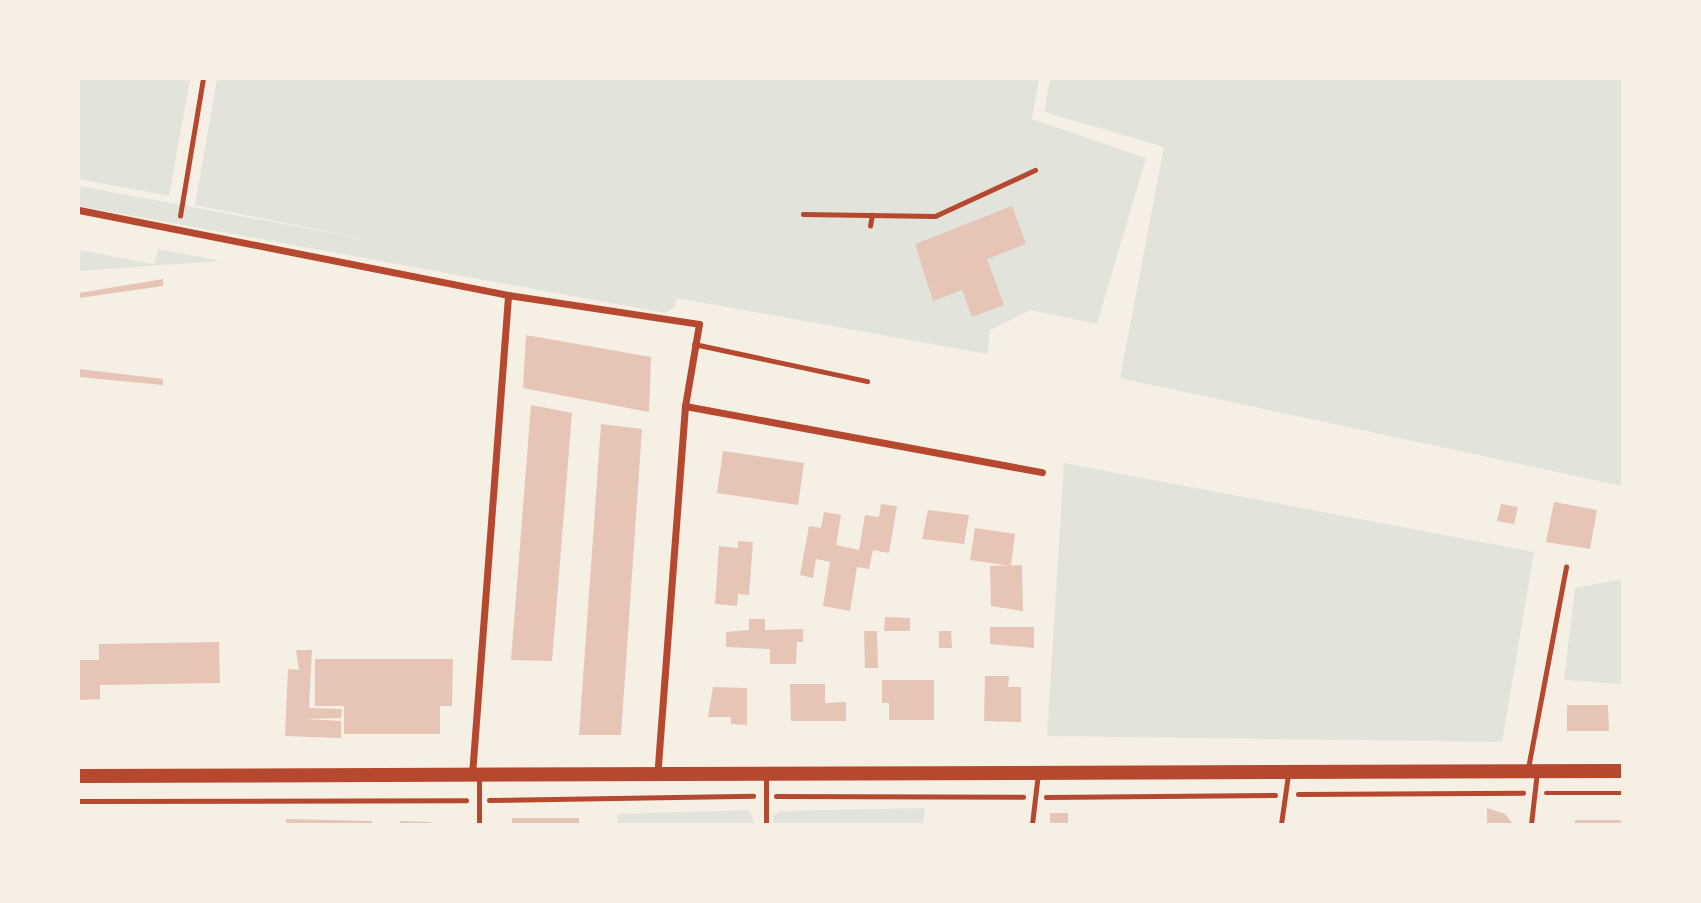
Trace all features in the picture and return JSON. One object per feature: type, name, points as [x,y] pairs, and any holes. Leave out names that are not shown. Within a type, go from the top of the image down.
[{"type":"main road","points":[[79,776],[1622,771]]},
{"type":"street","points":[[79,210],[508,295],[699,324],[685,406],[657,776]]},
{"type":"street","points":[[476,775],[508,295]]},
{"type":"street","points":[[685,406],[1042,472]]},
{"type":"lane","points":[[694,344],[867,382]]},
{"type":"lane","points":[[1531,824],[1535,793],[1532,771],[1566,568]]},
{"type":"lane","points":[[1281,824],[1288,772]]},
{"type":"lane","points":[[1032,824],[1038,773]]},
{"type":"lane","points":[[476,775],[479,824]]},
{"type":"lane","points":[[766,775],[766,824]]},
{"type":"path","points":[[178,229],[202,79]]},
{"type":"path","points":[[803,214],[945,214],[1035,170]]},
{"type":"path","points":[[870,226],[872,215]]},
{"type":"path","points":[[79,801],[1622,793]]},
{"type":"shaded area","points":[[79,79],[190,79],[169,196],[79,179]]},
{"type":"shaded area","points":[[217,79],[1039,79],[1032,119],[1146,158],[1097,324],[1030,310],[990,330],[987,354],[677,298],[674,308],[665,313],[79,206],[79,186],[391,244],[195,205]]},
{"type":"shaded area","points":[[1050,79],[1622,79],[1622,486],[1120,378],[1164,147],[1044,112]]},
{"type":"shaded area","points":[[158,249],[222,261],[79,271],[79,250],[154,264]]},
{"type":"shaded area","points":[[1064,463],[1534,552],[1502,742],[1047,736]]},
{"type":"shaded area","points":[[1622,579],[1622,684],[1564,680],[1575,588]]},
{"type":"shaded area","points":[[925,808],[923,824],[774,824],[773,816],[780,811]]},
{"type":"shaded area","points":[[749,810],[755,824],[617,824],[618,814]]},
{"type":"building","points":[[1012,206],[1026,244],[987,259],[1004,305],[972,317],[962,290],[933,301],[915,244]]},
{"type":"building","points":[[163,279],[163,286],[79,298],[79,293]]},
{"type":"building","points":[[526,335],[651,357],[649,412],[523,388]]},
{"type":"building","points":[[79,369],[163,379],[163,385],[79,377]]},
{"type":"building","points":[[531,405],[572,413],[552,661],[511,660]]},
{"type":"building","points":[[601,424],[642,429],[621,735],[579,735]]},
{"type":"building","points":[[723,451],[804,463],[798,505],[717,493]]},
{"type":"building","points":[[1554,502],[1597,510],[1590,549],[1546,542]]},
{"type":"building","points":[[881,504],[897,506],[889,553],[873,550],[869,569],[857,567],[850,611],[823,606],[830,562],[816,559],[813,578],[800,575],[809,526],[821,528],[824,512],[841,515],[836,545],[859,550],[865,515],[879,517]]},
{"type":"building","points":[[1501,504],[1518,507],[1514,524],[1497,521]]},
{"type":"building","points":[[928,510],[969,515],[964,544],[922,539]]},
{"type":"building","points":[[975,528],[1015,534],[1011,566],[970,560]]},
{"type":"building","points":[[738,541],[753,542],[749,595],[738,594],[737,606],[715,604],[719,546],[738,548]]},
{"type":"building","points":[[1022,565],[1023,611],[991,606],[990,566]]},
{"type":"building","points":[[885,617],[910,618],[910,631],[884,631]]},
{"type":"building","points":[[749,619],[765,619],[765,630],[803,629],[803,642],[797,642],[796,664],[770,664],[770,649],[726,647],[726,632],[749,630]]},
{"type":"building","points":[[990,627],[1034,627],[1034,648],[990,644]]},
{"type":"building","points":[[864,631],[877,631],[878,668],[865,668]]},
{"type":"building","points":[[939,631],[951,631],[952,648],[939,648]]},
{"type":"building","points":[[219,642],[220,683],[100,685],[100,699],[79,700],[79,660],[99,660],[99,644]]},
{"type":"building","points":[[296,650],[312,650],[309,708],[342,709],[341,718],[305,719],[341,721],[341,738],[285,736],[288,669],[299,670]]},
{"type":"building","points":[[315,659],[453,659],[452,706],[440,706],[440,734],[344,734],[344,706],[315,706]]},
{"type":"building","points":[[985,676],[1009,676],[1008,687],[1021,687],[1021,722],[984,721]]},
{"type":"building","points":[[882,680],[934,680],[934,720],[889,720],[889,703],[882,703]]},
{"type":"building","points":[[790,684],[825,684],[825,703],[846,702],[846,721],[791,721]]},
{"type":"building","points":[[713,687],[747,688],[747,725],[731,724],[731,717],[708,717]]},
{"type":"building","points":[[1567,705],[1608,705],[1609,731],[1567,731]]},
{"type":"building","points":[[1487,808],[1505,814],[1513,824],[1487,824]]},
{"type":"building","points":[[1050,813],[1068,813],[1068,824],[1050,824]]},
{"type":"building","points":[[512,818],[579,818],[579,824],[512,824]]},
{"type":"building","points":[[286,819],[372,821],[372,824],[286,824]]},
{"type":"building","points":[[1575,820],[1622,820],[1622,824],[1575,824]]},
{"type":"building","points":[[400,821],[431,822],[431,824],[400,824]]}]
